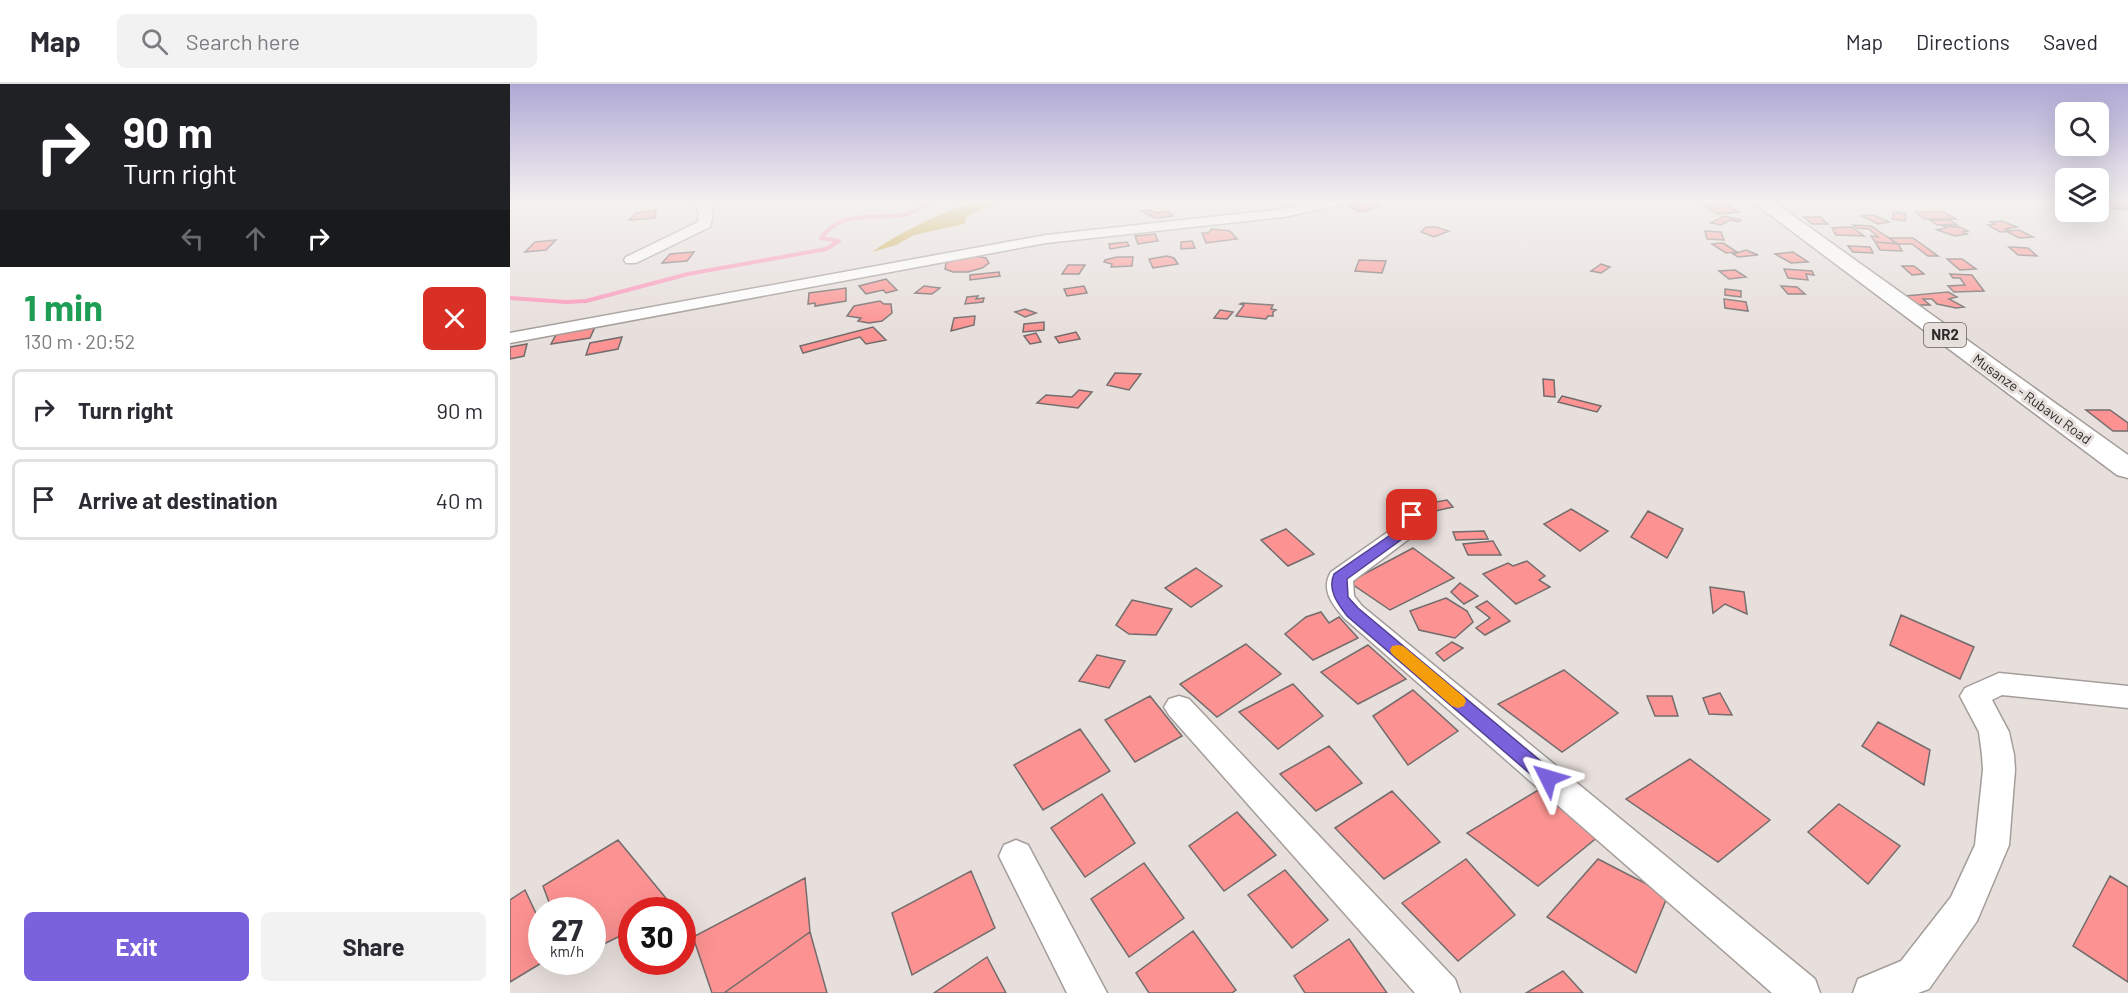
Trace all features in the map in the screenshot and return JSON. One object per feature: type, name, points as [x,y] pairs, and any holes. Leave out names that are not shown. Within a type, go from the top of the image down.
[{"type":"highway","name":"Musanze - Rubavu Road","points":[[1820,244],[2128,469]]},
{"type":"street","points":[[631,260],[663,244]]},
{"type":"street","points":[[510,338],[626,311],[1009,244]]},
{"type":"street","points":[[1412,515],[1405,531],[1340,578],[1341,598],[1353,612],[1801,993]]},
{"type":"street","points":[[1872,993],[1915,975],[1964,909],[1992,845],[1999,770],[1998,755],[1994,732],[1975,696],[1999,684],[2128,697]]},
{"type":"street","points":[[1179,706],[1441,993]]},
{"type":"street","points":[[1016,856],[1088,993]]},
{"type":"shaded area","points":[[884,244],[897,244],[896,245],[872,252]]},
{"type":"building","points":[[533,244],[552,244],[546,250],[525,252]]},
{"type":"building","points":[[1109,244],[1129,246],[1110,249]]},
{"type":"building","points":[[1181,244],[1193,244],[1195,248],[1181,249]]},
{"type":"building","points":[[1713,244],[1725,244],[1737,252],[1726,253]]},
{"type":"building","points":[[1877,244],[1898,244],[1902,251],[1880,250]]},
{"type":"building","points":[[1913,244],[1922,244],[1938,256],[1928,256]]},
{"type":"building","points":[[1848,246],[1870,247],[1873,253],[1853,252]]},
{"type":"building","points":[[2009,247],[2028,248],[2037,256],[2018,255]]},
{"type":"building","points":[[1746,250],[1758,255],[1738,257],[1733,254]]},
{"type":"building","points":[[694,252],[687,261],[662,263],[670,254]]},
{"type":"building","points":[[1793,252],[1808,262],[1791,263],[1775,254]]},
{"type":"building","points":[[975,256],[986,258],[989,263],[982,268],[968,272],[953,272],[945,269],[946,263],[950,261]]},
{"type":"building","points":[[1167,256],[1174,258],[1178,264],[1153,268],[1149,259]]},
{"type":"building","points":[[1117,257],[1133,257],[1132,266],[1111,267],[1112,264],[1104,262]]},
{"type":"building","points":[[1947,259],[1962,259],[1976,269],[1960,270]]},
{"type":"building","points":[[1359,260],[1386,261],[1382,273],[1355,271]]},
{"type":"building","points":[[1601,264],[1610,267],[1601,273],[1591,271]]},
{"type":"building","points":[[1068,265],[1085,265],[1079,274],[1062,274]]},
{"type":"building","points":[[1902,266],[1914,266],[1924,274],[1912,275]]},
{"type":"building","points":[[1784,269],[1812,271],[1814,275],[1806,274],[1808,280],[1788,278]]},
{"type":"building","points":[[1735,270],[1746,277],[1729,279],[1719,271]]},
{"type":"building","points":[[999,272],[1000,276],[970,280],[970,275]]},
{"type":"building","points":[[1950,274],[1972,275],[1984,291],[1954,292],[1948,286],[1965,285],[1960,278],[1953,278]]},
{"type":"building","points":[[886,279],[897,290],[866,294],[859,286]]},
{"type":"building","points":[[924,286],[940,288],[932,294],[915,293]]},
{"type":"building","points":[[1084,286],[1087,293],[1067,296],[1064,289]]},
{"type":"building","points":[[1781,286],[1797,287],[1805,294],[1788,294]]},
{"type":"building","points":[[846,288],[846,301],[815,306],[815,303],[808,304],[809,293]]},
{"type":"building","points":[[1725,289],[1741,291],[1741,297],[1725,295]]},
{"type":"building","points":[[1948,292],[1957,297],[1949,299],[1964,307],[1956,308],[1937,304],[1932,299],[1923,299],[1930,305],[1919,305],[1905,296]]},
{"type":"building","points":[[978,296],[976,299],[984,298],[983,302],[965,304],[967,297]]},
{"type":"building","points":[[1724,299],[1746,302],[1748,311],[1725,308]]},
{"type":"building","points":[[880,301],[884,304],[891,304],[892,313],[882,321],[869,323],[858,321],[861,318],[847,316],[854,306]]},
{"type":"building","points":[[1240,304],[1273,305],[1271,309],[1276,310],[1273,316],[1268,316],[1266,319],[1236,316],[1244,305]]},
{"type":"building","points":[[1025,309],[1036,313],[1025,317],[1015,312]]},
{"type":"building","points":[[1220,310],[1233,312],[1227,319],[1214,318]]},
{"type":"building","points":[[975,316],[974,325],[951,331],[954,318]]},
{"type":"building","points":[[1044,322],[1044,330],[1023,332],[1024,324]]},
{"type":"building","points":[[595,327],[590,338],[551,344],[557,333]]},
{"type":"building","points":[[873,327],[886,340],[866,344],[860,337],[803,353],[800,346]]},
{"type":"building","points":[[1076,332],[1080,339],[1059,343],[1055,337]]},
{"type":"building","points":[[1036,333],[1041,342],[1030,344],[1024,336]]},
{"type":"building","points":[[622,337],[618,349],[586,355],[590,343]]},
{"type":"building","points":[[527,344],[524,356],[510,359],[510,347]]},
{"type":"building","points":[[1115,373],[1141,374],[1129,390],[1107,385]]},
{"type":"building","points":[[1543,379],[1554,380],[1555,397],[1544,396]]},
{"type":"building","points":[[1079,390],[1092,392],[1078,408],[1037,403],[1046,395],[1072,397]]},
{"type":"building","points":[[1562,396],[1601,406],[1597,412],[1558,402]]},
{"type":"building","points":[[2086,410],[2110,410],[2128,423],[2128,431],[2113,431]]},
{"type":"building","points":[[1447,500],[1453,507],[1418,515],[1413,506]]},
{"type":"building","points":[[1571,509],[1608,531],[1580,551],[1544,524]]},
{"type":"building","points":[[1648,511],[1683,529],[1667,558],[1631,537]]},
{"type":"building","points":[[1286,529],[1314,554],[1288,566],[1261,540]]},
{"type":"building","points":[[1484,531],[1488,539],[1456,540],[1453,532]]},
{"type":"building","points":[[1493,541],[1501,555],[1468,555],[1463,544]]},
{"type":"building","points":[[1413,548],[1454,578],[1390,610],[1349,582]]},
{"type":"building","points":[[1527,561],[1545,576],[1539,580],[1550,587],[1516,604],[1483,574],[1508,563],[1513,566]]},
{"type":"building","points":[[1196,568],[1222,586],[1191,607],[1165,588]]},
{"type":"building","points":[[1460,583],[1478,596],[1464,604],[1451,592]]},
{"type":"building","points":[[1710,587],[1744,592],[1747,614],[1725,604],[1713,613]]},
{"type":"building","points":[[1446,598],[1467,611],[1473,622],[1455,638],[1419,630],[1410,611]]},
{"type":"building","points":[[1132,600],[1172,609],[1156,635],[1129,634],[1116,625]]},
{"type":"building","points":[[1487,601],[1510,621],[1485,635],[1476,628],[1490,618],[1476,607]]},
{"type":"building","points":[[1321,612],[1329,623],[1339,617],[1358,638],[1313,660],[1285,634],[1306,617]]},
{"type":"building","points":[[1901,615],[1974,647],[1960,679],[1890,645]]},
{"type":"building","points":[[1452,642],[1463,648],[1444,661],[1436,653]]},
{"type":"building","points":[[1246,644],[1281,674],[1217,717],[1180,684]]},
{"type":"building","points":[[1368,645],[1406,679],[1358,704],[1321,672]]},
{"type":"building","points":[[1097,655],[1125,661],[1109,688],[1079,681]]},
{"type":"building","points":[[1564,670],[1618,713],[1562,752],[1498,704]]},
{"type":"building","points":[[1293,684],[1323,716],[1278,749],[1239,712]]},
{"type":"building","points":[[1413,690],[1458,731],[1408,765],[1373,716]]},
{"type":"building","points":[[1720,693],[1732,715],[1709,714],[1703,698]]},
{"type":"building","points":[[1150,696],[1182,736],[1135,762],[1105,720]]},
{"type":"building","points":[[1647,696],[1672,696],[1678,716],[1655,716]]},
{"type":"building","points":[[1878,722],[1930,750],[1924,785],[1862,746]]},
{"type":"building","points":[[1080,729],[1110,771],[1043,810],[1014,765]]},
{"type":"building","points":[[1329,746],[1362,783],[1316,811],[1280,774]]},
{"type":"building","points":[[1690,759],[1770,820],[1718,862],[1626,799]]},
{"type":"building","points":[[1545,786],[1599,836],[1538,886],[1467,833]]},
{"type":"building","points":[[1392,791],[1440,842],[1384,879],[1335,828]]},
{"type":"building","points":[[1102,794],[1135,843],[1085,877],[1051,828]]},
{"type":"building","points":[[1839,804],[1900,846],[1868,884],[1808,832]]},
{"type":"building","points":[[1237,812],[1276,855],[1224,891],[1189,846]]},
{"type":"building","points":[[618,840],[665,897],[618,897],[618,937],[606,943],[606,897],[547,897],[543,886]]},
{"type":"building","points":[[1466,859],[1515,915],[1458,961],[1402,903]]},
{"type":"building","points":[[1598,859],[1668,895],[1636,973],[1547,917]]},
{"type":"building","points":[[1144,863],[1184,918],[1129,957],[1091,899]]},
{"type":"building","points":[[1285,870],[1328,920],[1292,948],[1248,895]]},
{"type":"building","points":[[971,871],[995,928],[912,975],[892,913]]},
{"type":"building","points":[[2110,876],[2128,887],[2128,982],[2073,946]]},
{"type":"building","points":[[805,878],[810,932],[724,993],[712,993],[696,946],[696,935]]},
{"type":"building","points":[[525,890],[528,897],[528,971],[510,982],[510,900]]},
{"type":"building","points":[[1193,931],[1236,990],[1232,993],[1149,993],[1136,973]]},
{"type":"building","points":[[810,932],[827,993],[724,993]]},
{"type":"building","points":[[1349,939],[1387,993],[1305,993],[1294,976]]},
{"type":"building","points":[[987,957],[1006,993],[934,993]]},
{"type":"building","points":[[1563,971],[1583,993],[1526,993]]},
{"type":"waterway","points":[[510,298],[586,301],[688,274],[826,249],[833,244]]},
{"type":"slow traffic","points":[[1398,650],[1458,701]]},
{"type":"route","points":[[1412,515],[1405,531],[1340,578],[1341,598],[1353,612],[1548,778]]}]
